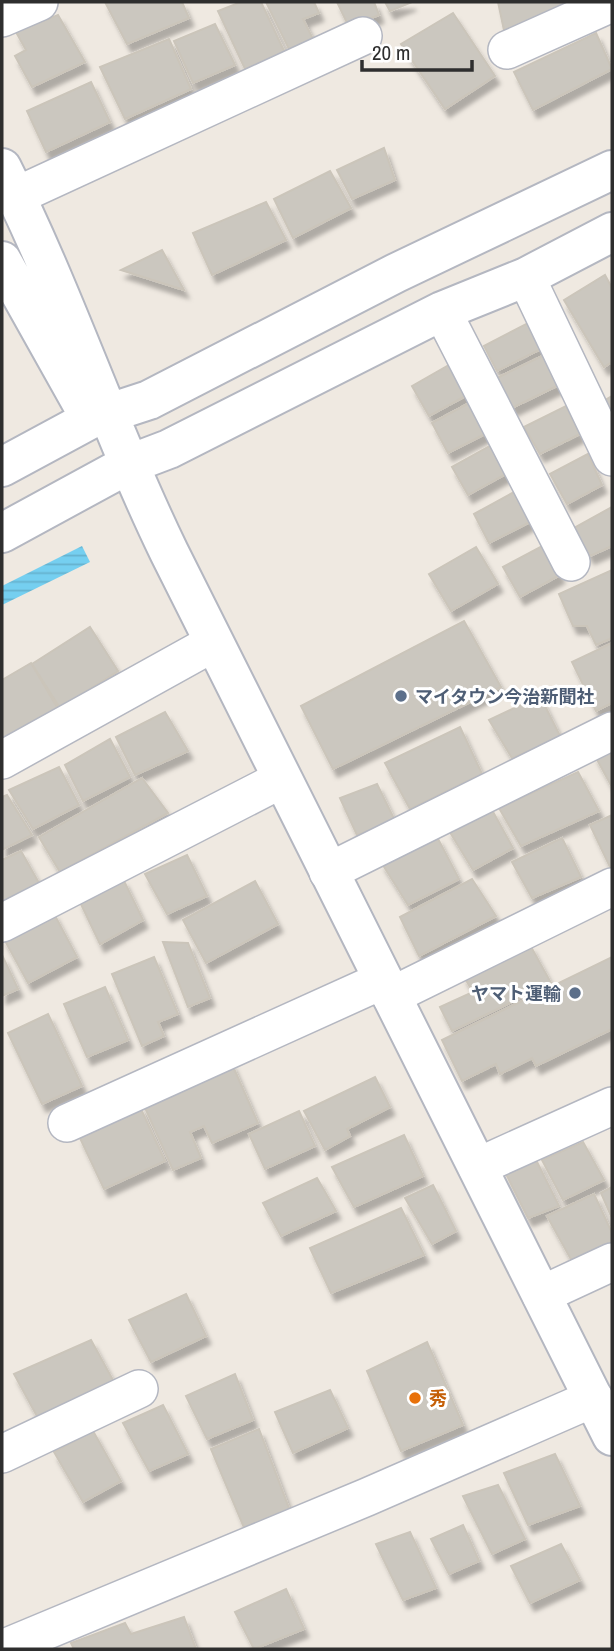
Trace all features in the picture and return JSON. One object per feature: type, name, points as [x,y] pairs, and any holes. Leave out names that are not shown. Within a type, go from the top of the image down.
[{"type":"street","points":[[2,18],[39,2]]},
{"type":"street","points":[[507,50],[612,3]]},
{"type":"street","points":[[100,415],[9,182],[363,36]]},
{"type":"street","points":[[2,467],[100,415],[149,400],[396,273],[612,170]]},
{"type":"street","points":[[2,533],[127,466],[169,449],[442,311],[526,277],[612,232]]},
{"type":"street","points":[[2,261],[100,415],[127,466],[213,643],[612,1436]]},
{"type":"street","points":[[526,277],[612,457]]},
{"type":"street","points":[[442,311],[570,562]]},
{"type":"street","points":[[2,760],[213,643]]},
{"type":"street","points":[[328,872],[612,731]]},
{"type":"street","points":[[2,923],[282,779]]},
{"type":"street","points":[[67,1123],[387,988],[612,887]]},
{"type":"street","points":[[477,1167],[612,1106]]},
{"type":"street","points":[[541,1295],[612,1262]]},
{"type":"street","points":[[2,1454],[139,1389]]},
{"type":"street","points":[[2,1649],[368,1497],[594,1398]]},
{"type":"water","points":[[82,546],[90,562],[2,605],[2,586]]},
{"type":"building","points":[[105,2],[182,2],[189,18],[127,44]]},
{"type":"building","points":[[241,2],[261,2],[285,53],[246,71],[218,11]]},
{"type":"building","points":[[266,2],[314,2],[319,13],[303,19],[313,39],[289,49]]},
{"type":"building","points":[[337,2],[374,2],[379,15],[349,27]]},
{"type":"building","points":[[385,2],[412,2],[390,11]]},
{"type":"building","points":[[498,2],[572,2],[505,35]]},
{"type":"building","points":[[453,13],[495,76],[445,109],[401,44]]},
{"type":"building","points":[[58,15],[85,62],[32,87],[15,56],[26,50],[16,32]]},
{"type":"building","points":[[215,24],[235,65],[193,83],[174,41]]},
{"type":"building","points":[[596,33],[612,69],[533,110],[514,72]]},
{"type":"building","points":[[169,39],[191,89],[125,119],[100,67]]},
{"type":"building","points":[[91,82],[110,122],[46,152],[27,111]]},
{"type":"building","points":[[384,148],[395,180],[352,199],[337,170]]},
{"type":"building","points":[[330,171],[351,208],[293,238],[274,199]]},
{"type":"building","points":[[266,202],[286,240],[212,275],[193,233]]},
{"type":"building","points":[[162,250],[184,290],[121,270]]},
{"type":"building","points":[[605,275],[612,288],[612,362],[604,367],[564,300]]},
{"type":"building","points":[[528,323],[541,349],[497,371],[484,346]]},
{"type":"building","points":[[544,355],[559,385],[512,408],[495,379]]},
{"type":"building","points":[[454,362],[471,393],[429,416],[412,386]]},
{"type":"building","points":[[612,396],[612,424],[602,402]]},
{"type":"building","points":[[471,402],[487,433],[448,453],[432,423]]},
{"type":"building","points":[[566,406],[580,434],[540,454],[524,427]]},
{"type":"building","points":[[495,443],[511,471],[468,495],[452,467]]},
{"type":"building","points":[[588,454],[602,485],[567,504],[550,474]]},
{"type":"building","points":[[516,491],[530,522],[489,543],[474,514]]},
{"type":"building","points":[[612,507],[612,546],[590,556],[572,529]]},
{"type":"building","points":[[544,545],[560,575],[520,597],[503,567]]},
{"type":"building","points":[[476,547],[498,584],[451,611],[429,574]]},
{"type":"building","points":[[612,570],[612,638],[596,645],[587,626],[573,626],[559,594]]},
{"type":"building","name":"マイタウン今治新聞社","points":[[464,621],[501,687],[333,769],[301,706]]},
{"type":"building","points":[[90,627],[118,671],[60,708],[32,664]]},
{"type":"building","points":[[612,643],[612,703],[596,711],[572,662]]},
{"type":"building","points":[[31,663],[61,714],[2,742],[2,680]]},
{"type":"building","points":[[540,696],[561,738],[512,758],[489,720]]},
{"type":"building","points":[[165,712],[188,751],[135,775],[116,737]]},
{"type":"building","points":[[460,727],[482,774],[410,809],[385,763]]},
{"type":"building","points":[[110,739],[130,777],[83,801],[65,765]]},
{"type":"building","points":[[612,747],[612,787],[594,754]]},
{"type":"building","points":[[59,767],[79,805],[33,829],[9,790]]},
{"type":"building","points":[[578,772],[599,811],[521,846],[499,808]]},
{"type":"building","points":[[142,778],[168,813],[60,872],[39,837]]},
{"type":"building","points":[[377,784],[395,821],[357,835],[340,798]]},
{"type":"building","points":[[7,795],[32,835],[2,850],[2,797]]},
{"type":"building","points":[[492,810],[513,848],[473,870],[448,829]]},
{"type":"building","points":[[612,815],[612,868],[611,869],[590,825]]},
{"type":"building","points":[[437,837],[459,879],[408,905],[381,862]]},
{"type":"building","points":[[562,838],[581,877],[532,898],[512,862]]},
{"type":"building","points":[[21,851],[40,885],[2,907],[2,860]]},
{"type":"building","points":[[187,855],[207,896],[167,914],[145,874]]},
{"type":"building","points":[[123,879],[143,920],[100,944],[79,900]]},
{"type":"building","points":[[472,879],[496,916],[419,956],[400,917]]},
{"type":"building","points":[[255,881],[278,924],[206,963],[183,920]]},
{"type":"building","points":[[53,912],[77,957],[28,983],[3,937]]},
{"type":"building","points":[[163,942],[188,943],[210,998],[188,1007]]},
{"type":"building","points":[[530,945],[551,983],[452,1031],[440,1007],[473,992],[463,975]]},
{"type":"building","points":[[2,955],[18,989],[2,996]]},
{"type":"building","points":[[154,957],[178,1014],[158,1022],[164,1036],[142,1046],[112,974]]},
{"type":"building","name":"ヤマト運輸","points":[[612,957],[612,1029],[536,1066],[532,1058],[500,1074],[496,1064],[462,1081],[442,1040]]},
{"type":"building","points":[[105,987],[128,1040],[87,1057],[64,1004]]},
{"type":"building","points":[[48,1014],[82,1086],[42,1104],[8,1033]]},
{"type":"building","points":[[231,1062],[258,1123],[212,1143],[204,1126],[190,1132],[201,1158],[173,1170],[142,1101]]},
{"type":"building","points":[[375,1077],[390,1107],[347,1129],[350,1136],[325,1150],[304,1111]]},
{"type":"building","points":[[140,1107],[165,1161],[104,1189],[79,1136]]},
{"type":"building","points":[[299,1111],[315,1146],[265,1169],[249,1134]]},
{"type":"building","points":[[404,1135],[423,1176],[354,1207],[332,1167]]},
{"type":"building","points":[[583,1142],[604,1180],[563,1200],[542,1160]]},
{"type":"building","points":[[536,1160],[559,1206],[528,1218],[506,1174]]},
{"type":"building","points":[[317,1178],[336,1211],[281,1236],[263,1203]]},
{"type":"building","points":[[433,1185],[456,1231],[432,1244],[405,1198]]},
{"type":"building","points":[[612,1187],[612,1218],[601,1193]]},
{"type":"building","points":[[594,1194],[612,1233],[612,1243],[573,1263],[547,1216]]},
{"type":"building","points":[[401,1208],[424,1255],[331,1293],[310,1248]]},
{"type":"building","points":[[186,1294],[206,1336],[151,1362],[129,1320]]},
{"type":"building","points":[[91,1340],[114,1382],[38,1418],[14,1374]]},
{"type":"building","name":"秀","points":[[427,1342],[463,1425],[401,1451],[367,1371]]},
{"type":"building","points":[[235,1374],[253,1420],[207,1439],[186,1396]]},
{"type":"building","points":[[330,1390],[348,1428],[293,1453],[275,1412]]},
{"type":"building","points":[[163,1405],[188,1454],[149,1471],[123,1423]]},
{"type":"building","points":[[259,1429],[290,1511],[245,1530],[211,1449]]},
{"type":"building","points":[[93,1431],[121,1481],[83,1502],[54,1452]]},
{"type":"building","points":[[555,1454],[580,1506],[528,1525],[504,1473]]},
{"type":"building","points":[[498,1485],[525,1539],[492,1554],[463,1496]]},
{"type":"building","points":[[463,1525],[479,1561],[449,1574],[431,1539]]},
{"type":"building","points":[[410,1532],[436,1588],[403,1600],[376,1544]]},
{"type":"building","points":[[561,1544],[580,1580],[530,1603],[511,1566]]},
{"type":"building","points":[[286,1589],[304,1629],[254,1649],[235,1612]]},
{"type":"building","points":[[184,1617],[196,1649],[74,1649],[71,1643],[125,1623],[131,1634]]},
{"type":"place","name":"マイタウン今治新聞社","points":[[401,696]]},
{"type":"place","name":"ヤマト運輸","points":[[575,993]]},
{"type":"place","name":"秀","points":[[415,1398]]}]
